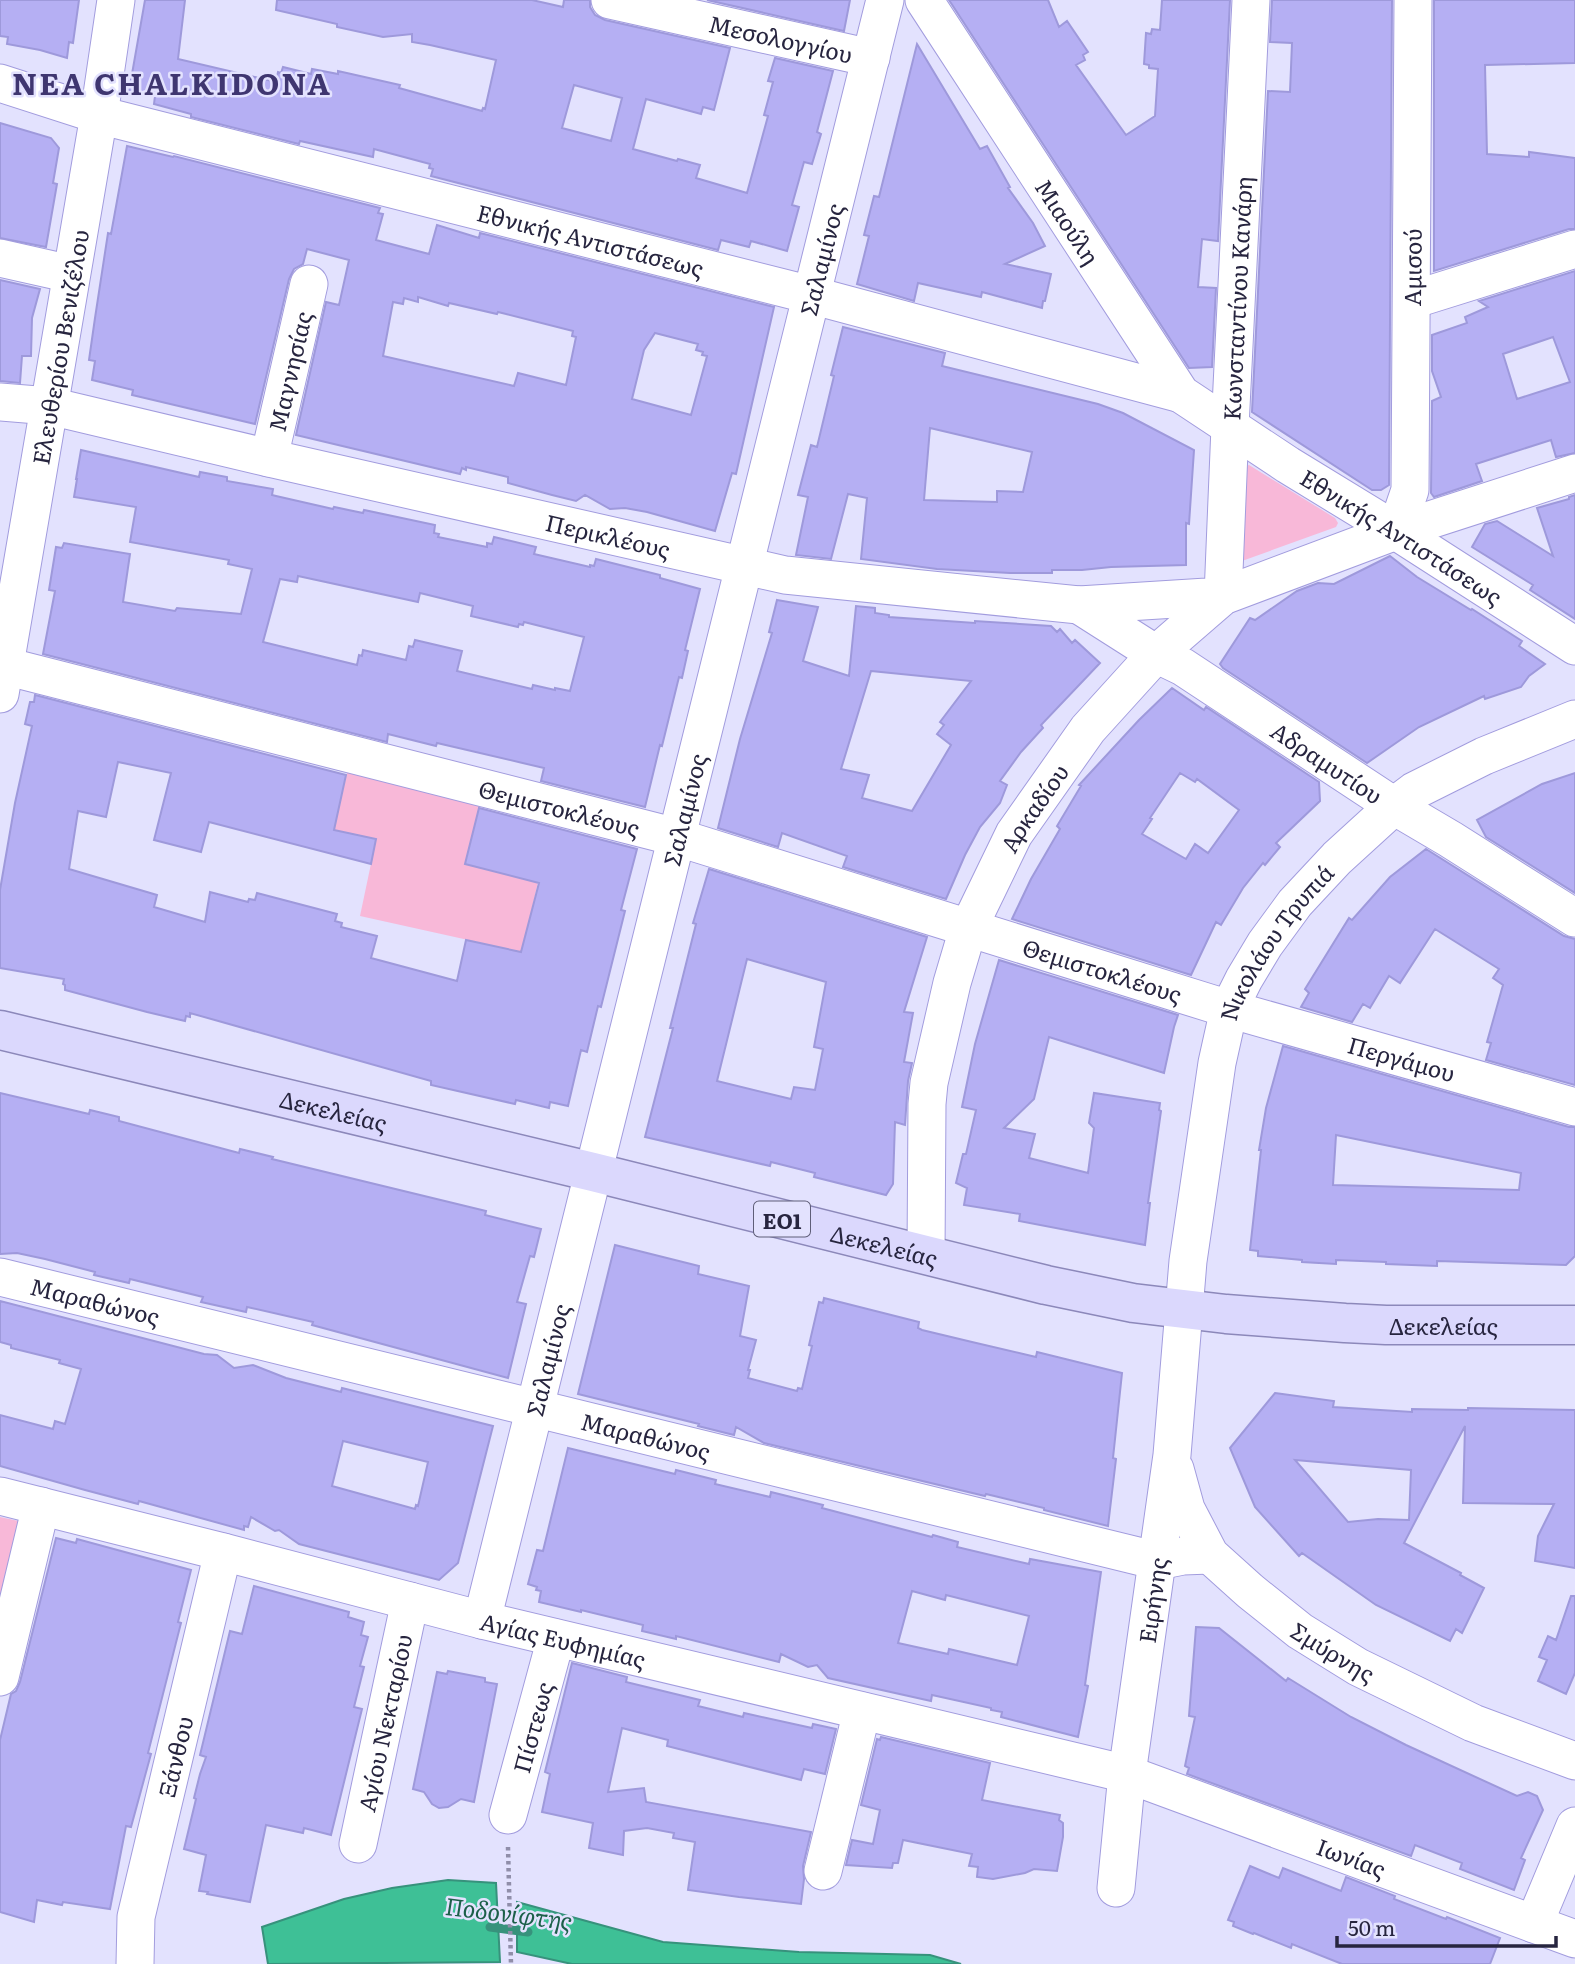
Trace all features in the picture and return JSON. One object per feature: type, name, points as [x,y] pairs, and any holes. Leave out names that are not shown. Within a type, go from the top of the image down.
[{"type":"main road","name":"Δεκελείας","points":[[0,1031],[593,1172],[1046,1285],[1133,1303],[1183,1310],[1386,1325],[1575,1325]]},
{"type":"street","name":"Ελευθερίου Βενιζέλου","points":[[3,680],[116,0]]},
{"type":"street","name":"Μεσολογγίου","points":[[610,0],[871,58]]},
{"type":"street","name":"Σαλαμίνος","points":[[482,1620],[885,0]]},
{"type":"street","name":"Μιαούλη","points":[[924,0],[1181,394],[1230,427]]},
{"type":"street","name":"Κωνσταντίνου Κανάρη","points":[[1223,596],[1251,0]]},
{"type":"street","name":"Αμισού","points":[[1396,531],[1410,490],[1413,0]]},
{"type":"street","name":"Εθνικής Αντιστάσεως","points":[[0,83],[99,115],[811,295],[1181,394]]},
{"type":"street","points":[[1412,300],[1575,249]]},
{"type":"street","points":[[0,258],[71,274]]},
{"type":"street","name":"Μαγνησίας","points":[[269,458],[309,284]]},
{"type":"street","name":"Περικλέους","points":[[0,402],[50,406],[785,575],[1079,605],[1223,596]]},
{"type":"street","name":"Εθνικής Αντιστάσεως","points":[[1230,427],[1575,646]]},
{"type":"street","name":"Αρκαδίου","points":[[926,1255],[929,1083],[968,929],[1014,834],[1088,729],[1156,654],[1223,596],[1396,531],[1575,473]]},
{"type":"street","name":"Αδραμυτίου","points":[[1079,605],[1156,654],[1183,667],[1394,806],[1575,918]]},
{"type":"street","name":"Θεμιστοκλέους","points":[[3,680],[676,837],[1229,1009]]},
{"type":"street","name":"Νικολάου Τρυπιά","points":[[1183,1310],[1217,1063],[1229,1009],[1265,944],[1294,903],[1337,858],[1414,791],[1484,755],[1575,719]]},
{"type":"street","name":"Περγάμου","points":[[1229,1009],[1575,1107]]},
{"type":"street","name":"Μαραθώνος","points":[[0,1277],[1158,1561],[1183,1556],[1210,1555]]},
{"type":"street","name":"Ειρήνης","points":[[1116,1888],[1128,1774],[1172,1455],[1183,1310]]},
{"type":"street","name":"Σμύρνης","points":[[1172,1455],[1186,1509],[1210,1555],[1300,1631],[1358,1667],[1473,1723],[1575,1761]]},
{"type":"street","name":"Αγίας Ευφημίας","points":[[0,1496],[556,1639],[1128,1774]]},
{"type":"street","points":[[0,1677],[13,1566],[41,1506]]},
{"type":"street","name":"Ξάνθου","points":[[135,1964],[136,1917],[223,1552]]},
{"type":"street","name":"Αγίου Νεκταρίου","points":[[358,1844],[410,1601]]},
{"type":"street","name":"Πίστεως","points":[[508,1815],[556,1639]]},
{"type":"street","points":[[823,1871],[862,1711]]},
{"type":"street","name":"Ιωνίας","points":[[1128,1774],[1575,1939]]},
{"type":"street","points":[[1534,1924],[1575,1826]]},
{"type":"path","points":[[508,1880],[511,1964]]},
{"type":"shaded area","points":[[1249,465],[1335,518],[1338,523],[1336,527],[1242,561],[1245,466]]},
{"type":"shaded area","points":[[348,769],[481,800],[465,864],[538,882],[522,952],[360,916],[376,840],[334,830]]},
{"type":"shaded area","points":[[0,1517],[23,1522],[0,1619]]},
{"type":"shaded area","points":[[448,1880],[496,1883],[500,1962],[268,1964],[262,1927],[344,1899],[392,1888]]},
{"type":"shaded area","points":[[517,1902],[663,1942],[799,1952],[930,1955],[961,1964],[572,1964],[517,1952]]},
{"type":"building","points":[[0,0],[79,0],[73,43],[69,42],[67,58],[7,44],[8,37],[0,36]]},
{"type":"building","points":[[145,0],[185,0],[178,59],[276,82],[278,72],[281,73],[283,67],[311,74],[312,69],[338,74],[338,71],[400,85],[399,88],[482,111],[485,109],[496,60],[412,42],[412,34],[383,37],[337,27],[337,24],[276,10],[277,0],[532,0],[563,7],[564,0],[590,0],[590,7],[595,15],[605,20],[730,48],[714,110],[703,107],[701,114],[646,99],[633,149],[700,165],[696,178],[747,193],[768,116],[764,115],[773,82],[768,81],[775,58],[833,71],[817,132],[821,134],[812,164],[804,162],[792,205],[799,207],[787,251],[751,241],[749,247],[721,240],[718,250],[431,176],[433,169],[429,168],[430,164],[374,149],[373,157],[300,141],[299,144],[191,117],[191,114],[154,104],[155,96],[129,91]],"holes":[[[574,85],[622,98],[611,141],[562,128]]]},
{"type":"building","points":[[707,0],[850,0],[844,31]]},
{"type":"building","points":[[949,0],[1048,0],[1059,27],[1067,21],[1088,52],[1083,55],[1085,60],[1076,65],[1126,135],[1155,116],[1158,69],[1144,64],[1146,33],[1151,34],[1152,29],[1160,30],[1162,0],[1230,0],[1218,241],[1202,239],[1198,287],[1216,288],[1212,367],[1189,368]]},
{"type":"building","points":[[1272,0],[1392,0],[1389,485],[1381,490],[1372,490],[1252,412],[1268,91],[1290,92],[1292,43],[1270,42]]},
{"type":"building","points":[[1434,0],[1575,0],[1575,63],[1485,65],[1487,154],[1529,157],[1529,152],[1575,158],[1575,229],[1434,271]]},
{"type":"building","points":[[917,44],[980,149],[987,146],[1010,187],[1008,188],[1033,223],[1045,246],[1005,264],[1051,274],[1042,308],[982,292],[981,297],[918,283],[914,301],[857,284],[869,236],[864,235],[874,196],[879,197]]},
{"type":"building","points":[[0,123],[51,138],[59,148],[53,183],[57,184],[46,247],[0,238]]},
{"type":"building","points":[[127,146],[380,208],[378,213],[383,214],[376,240],[429,254],[437,225],[479,238],[480,233],[774,307],[736,474],[732,473],[715,531],[647,512],[625,508],[610,509],[585,495],[576,501],[552,495],[508,483],[508,477],[466,467],[466,470],[462,468],[460,474],[296,435],[326,302],[339,305],[349,260],[307,249],[303,264],[294,269],[289,279],[255,424],[132,395],[133,390],[92,380],[95,361],[89,360],[108,233],[111,234]],"holes":[[[418,297],[448,306],[449,303],[497,314],[498,312],[573,331],[572,336],[576,337],[566,385],[518,373],[514,386],[383,356],[393,302],[403,304],[404,298],[418,302]],[[655,333],[698,344],[696,350],[707,356],[691,415],[632,399],[644,350]]]},
{"type":"building","points":[[1575,271],[1575,453],[1556,457],[1551,440],[1476,464],[1482,481],[1434,497],[1431,493],[1432,401],[1441,397],[1432,371],[1432,335],[1467,323],[1465,317],[1488,307],[1479,301]],"holes":[[[1553,337],[1570,382],[1517,399],[1503,354]]]},
{"type":"building","points":[[0,280],[40,289],[32,318],[31,356],[22,356],[20,383],[0,381]]},
{"type":"building","points":[[843,327],[945,353],[942,366],[1098,404],[1123,413],[1194,450],[1189,524],[1186,523],[1186,565],[1010,573],[937,569],[861,559],[867,498],[848,494],[831,559],[796,555],[808,497],[798,495],[811,445],[817,447],[834,376],[831,375]],"holes":[[[930,428],[1032,452],[1023,492],[997,491],[997,502],[924,500]]]},
{"type":"building","points":[[81,450],[199,477],[200,472],[227,477],[227,481],[273,489],[272,495],[333,509],[334,507],[363,513],[364,510],[435,525],[434,533],[439,534],[438,537],[487,547],[487,543],[492,544],[494,537],[536,547],[534,554],[590,567],[594,566],[596,559],[660,575],[660,578],[700,589],[685,650],[688,651],[682,678],[679,677],[645,807],[541,781],[544,768],[388,734],[387,742],[43,654],[55,591],[49,590],[56,547],[62,548],[64,543],[130,554],[123,602],[175,611],[177,608],[241,614],[252,569],[228,564],[229,560],[130,542],[136,507],[74,497]],"holes":[[[298,576],[418,602],[420,593],[473,606],[471,616],[518,627],[524,622],[584,637],[570,691],[533,685],[532,689],[457,671],[462,651],[415,640],[413,647],[409,646],[406,660],[363,650],[357,665],[263,642],[280,579],[297,582]]]},
{"type":"building","points":[[1575,495],[1575,619],[1530,590],[1533,585],[1472,547],[1485,524],[1497,521],[1553,556],[1537,508]]},
{"type":"building","points":[[1390,556],[1417,577],[1522,641],[1519,646],[1545,664],[1529,676],[1521,687],[1485,699],[1484,696],[1419,727],[1367,763],[1220,664],[1250,618],[1255,620],[1297,591],[1318,583],[1334,584]]},
{"type":"building","points":[[777,600],[818,607],[803,661],[849,676],[856,606],[875,608],[875,613],[889,617],[1051,626],[1057,632],[1060,629],[1072,643],[1075,640],[1100,663],[1041,725],[1043,728],[1000,781],[1007,785],[1000,803],[980,827],[946,899],[843,867],[847,856],[782,833],[778,847],[718,828],[740,739],[772,633],[769,632]],"holes":[[[871,671],[971,681],[940,722],[944,725],[937,734],[951,745],[912,811],[862,798],[869,775],[841,769]]]},
{"type":"building","points":[[1172,688],[1204,710],[1206,707],[1319,782],[1320,801],[1276,843],[1280,847],[1243,888],[1221,925],[1216,922],[1191,975],[1012,919],[1060,829],[1057,826],[1081,786],[1079,785]],"holes":[[[1180,773],[1195,782],[1197,779],[1239,810],[1208,853],[1195,844],[1186,859],[1142,834]]]},
{"type":"building","points":[[35,695],[346,775],[334,830],[376,839],[371,864],[209,822],[201,852],[154,840],[171,773],[118,762],[106,817],[78,811],[69,869],[157,895],[154,907],[205,922],[210,892],[248,902],[249,899],[255,900],[257,893],[337,914],[335,921],[342,923],[341,927],[377,936],[371,958],[457,981],[466,940],[521,952],[539,883],[465,864],[479,808],[637,849],[601,1007],[598,1006],[587,1052],[581,1050],[568,1106],[550,1102],[549,1108],[516,1100],[515,1104],[431,1085],[431,1081],[190,1013],[190,1017],[186,1016],[185,1021],[147,1012],[65,990],[64,979],[0,968],[0,890],[32,726],[25,724],[30,702],[34,702]]},
{"type":"building","points":[[1575,773],[1575,893],[1486,837],[1477,820],[1542,784]]},
{"type":"building","points":[[1426,849],[1564,936],[1575,939],[1575,1085],[1486,1060],[1491,1043],[1487,1042],[1503,985],[1493,978],[1499,969],[1435,929],[1400,983],[1389,976],[1370,1008],[1363,1004],[1352,1022],[1301,1007],[1309,993],[1305,989],[1349,918],[1352,920],[1390,877]]},
{"type":"building","points":[[709,869],[927,937],[904,1012],[913,1013],[904,1062],[912,1063],[905,1125],[895,1122],[893,1184],[886,1195],[814,1177],[815,1173],[771,1162],[770,1166],[645,1137],[673,1028],[670,1028],[696,924],[693,923]],"holes":[[[747,959],[826,982],[814,1047],[823,1049],[815,1090],[794,1087],[791,1099],[717,1081]]]},
{"type":"building","points":[[999,960],[1178,1015],[1164,1073],[1049,1037],[1034,1099],[1004,1128],[1035,1134],[1029,1158],[1088,1173],[1094,1128],[1089,1123],[1094,1093],[1160,1103],[1145,1245],[1019,1221],[1020,1214],[964,1205],[967,1188],[956,1183],[976,1110],[962,1107],[975,1044]]},
{"type":"building","points":[[1283,1046],[1575,1127],[1575,1256],[1566,1265],[1437,1261],[1437,1266],[1336,1260],[1336,1264],[1258,1256],[1258,1251],[1250,1250],[1259,1150],[1266,1108]],"holes":[[[1336,1135],[1521,1173],[1519,1190],[1333,1185]]]},
{"type":"building","points":[[0,1093],[89,1114],[90,1110],[119,1117],[119,1121],[239,1153],[240,1149],[273,1157],[272,1159],[486,1211],[485,1215],[541,1229],[517,1302],[526,1304],[508,1378],[312,1325],[313,1322],[247,1307],[246,1312],[201,1302],[203,1297],[130,1279],[129,1283],[94,1275],[95,1272],[45,1259],[17,1253],[0,1254]]},
{"type":"building","points":[[615,1245],[699,1266],[698,1274],[749,1286],[740,1336],[756,1340],[748,1378],[797,1391],[798,1388],[802,1389],[819,1302],[823,1303],[824,1298],[919,1322],[918,1328],[922,1330],[1036,1357],[1037,1352],[1122,1373],[1108,1526],[986,1494],[985,1496],[764,1443],[736,1427],[734,1435],[578,1394]]},
{"type":"building","points":[[0,1301],[204,1354],[217,1355],[234,1368],[253,1365],[286,1378],[341,1392],[342,1388],[493,1426],[458,1563],[439,1580],[299,1544],[279,1530],[275,1531],[251,1517],[244,1530],[0,1466],[0,1415],[53,1429],[55,1421],[65,1424],[81,1369],[59,1363],[60,1360],[11,1348],[11,1345],[0,1342]],"holes":[[[343,1441],[428,1462],[415,1509],[332,1486]]]},
{"type":"building","points":[[1275,1393],[1334,1401],[1333,1407],[1412,1412],[1412,1409],[1468,1408],[1575,1410],[1575,1568],[1535,1561],[1538,1536],[1554,1504],[1463,1503],[1465,1426],[1404,1543],[1484,1588],[1462,1633],[1456,1629],[1450,1641],[1376,1605],[1302,1553],[1299,1556],[1255,1507],[1230,1448]],"holes":[[[1295,1460],[1411,1470],[1409,1520],[1348,1522]]]},
{"type":"building","points":[[568,1448],[675,1474],[676,1470],[716,1480],[715,1484],[770,1497],[771,1492],[823,1505],[822,1508],[958,1542],[957,1547],[1029,1564],[1030,1559],[1101,1572],[1085,1685],[1088,1686],[1078,1737],[1001,1717],[1002,1712],[991,1708],[932,1695],[931,1701],[828,1678],[817,1665],[808,1667],[781,1654],[779,1662],[676,1636],[676,1639],[642,1631],[643,1625],[539,1602],[541,1591],[528,1584],[537,1550],[543,1551]],"holes":[[[912,1591],[945,1600],[946,1595],[1029,1616],[1017,1665],[949,1649],[948,1654],[898,1643]]]},
{"type":"building","points":[[56,1538],[76,1543],[77,1539],[191,1570],[178,1622],[181,1623],[148,1753],[151,1754],[131,1827],[126,1826],[110,1909],[37,1900],[34,1922],[0,1912],[0,1740],[11,1694],[16,1691],[20,1682]]},
{"type":"building","points":[[254,1586],[349,1612],[348,1617],[364,1622],[361,1635],[368,1637],[360,1666],[364,1667],[354,1707],[362,1709],[331,1835],[304,1828],[303,1833],[266,1825],[250,1902],[199,1891],[206,1855],[184,1849],[196,1799],[194,1798],[206,1757],[200,1755],[230,1631],[242,1634]]},
{"type":"building","points":[[1571,1596],[1575,1596],[1575,1673],[1566,1694],[1538,1681],[1547,1660],[1539,1657],[1548,1636],[1556,1640]]},
{"type":"building","points":[[1196,1627],[1219,1628],[1286,1681],[1288,1678],[1351,1717],[1406,1745],[1517,1796],[1528,1792],[1537,1796],[1543,1810],[1521,1858],[1525,1860],[1514,1890],[1460,1869],[1462,1863],[1415,1845],[1411,1856],[1187,1774],[1189,1768],[1185,1766],[1195,1717],[1189,1716]]},
{"type":"building","points":[[572,1663],[627,1677],[626,1682],[700,1700],[698,1706],[743,1717],[744,1713],[812,1728],[813,1724],[836,1729],[825,1774],[804,1769],[801,1780],[667,1746],[668,1740],[622,1728],[608,1792],[644,1788],[646,1802],[811,1832],[803,1866],[801,1904],[688,1890],[695,1842],[673,1838],[674,1833],[647,1828],[624,1831],[623,1855],[589,1848],[593,1823],[542,1812],[550,1774],[545,1772]]},
{"type":"building","points":[[448,1671],[485,1678],[485,1682],[497,1684],[474,1802],[461,1799],[448,1807],[439,1808],[432,1804],[424,1792],[413,1789],[437,1672],[447,1674]]},
{"type":"building","points":[[881,1737],[990,1763],[982,1800],[1060,1815],[1063,1837],[1057,1871],[1034,1869],[993,1879],[977,1877],[978,1867],[969,1866],[972,1854],[903,1840],[898,1863],[893,1863],[892,1868],[846,1865],[852,1840],[873,1844],[880,1810],[861,1805],[877,1739],[880,1740]]},
{"type":"building","points":[[1250,1866],[1279,1878],[1283,1868],[1341,1891],[1346,1877],[1395,1896],[1394,1899],[1500,1938],[1490,1964],[1342,1964],[1292,1944],[1291,1948],[1233,1926],[1234,1922],[1228,1920]]},
{"type":"waterway","name":"Ποδονίφτης","points":[[490,1927],[528,1932]]},
{"type":"district","name":"NEA CHALKIDONA","points":[[172,82]]}]
